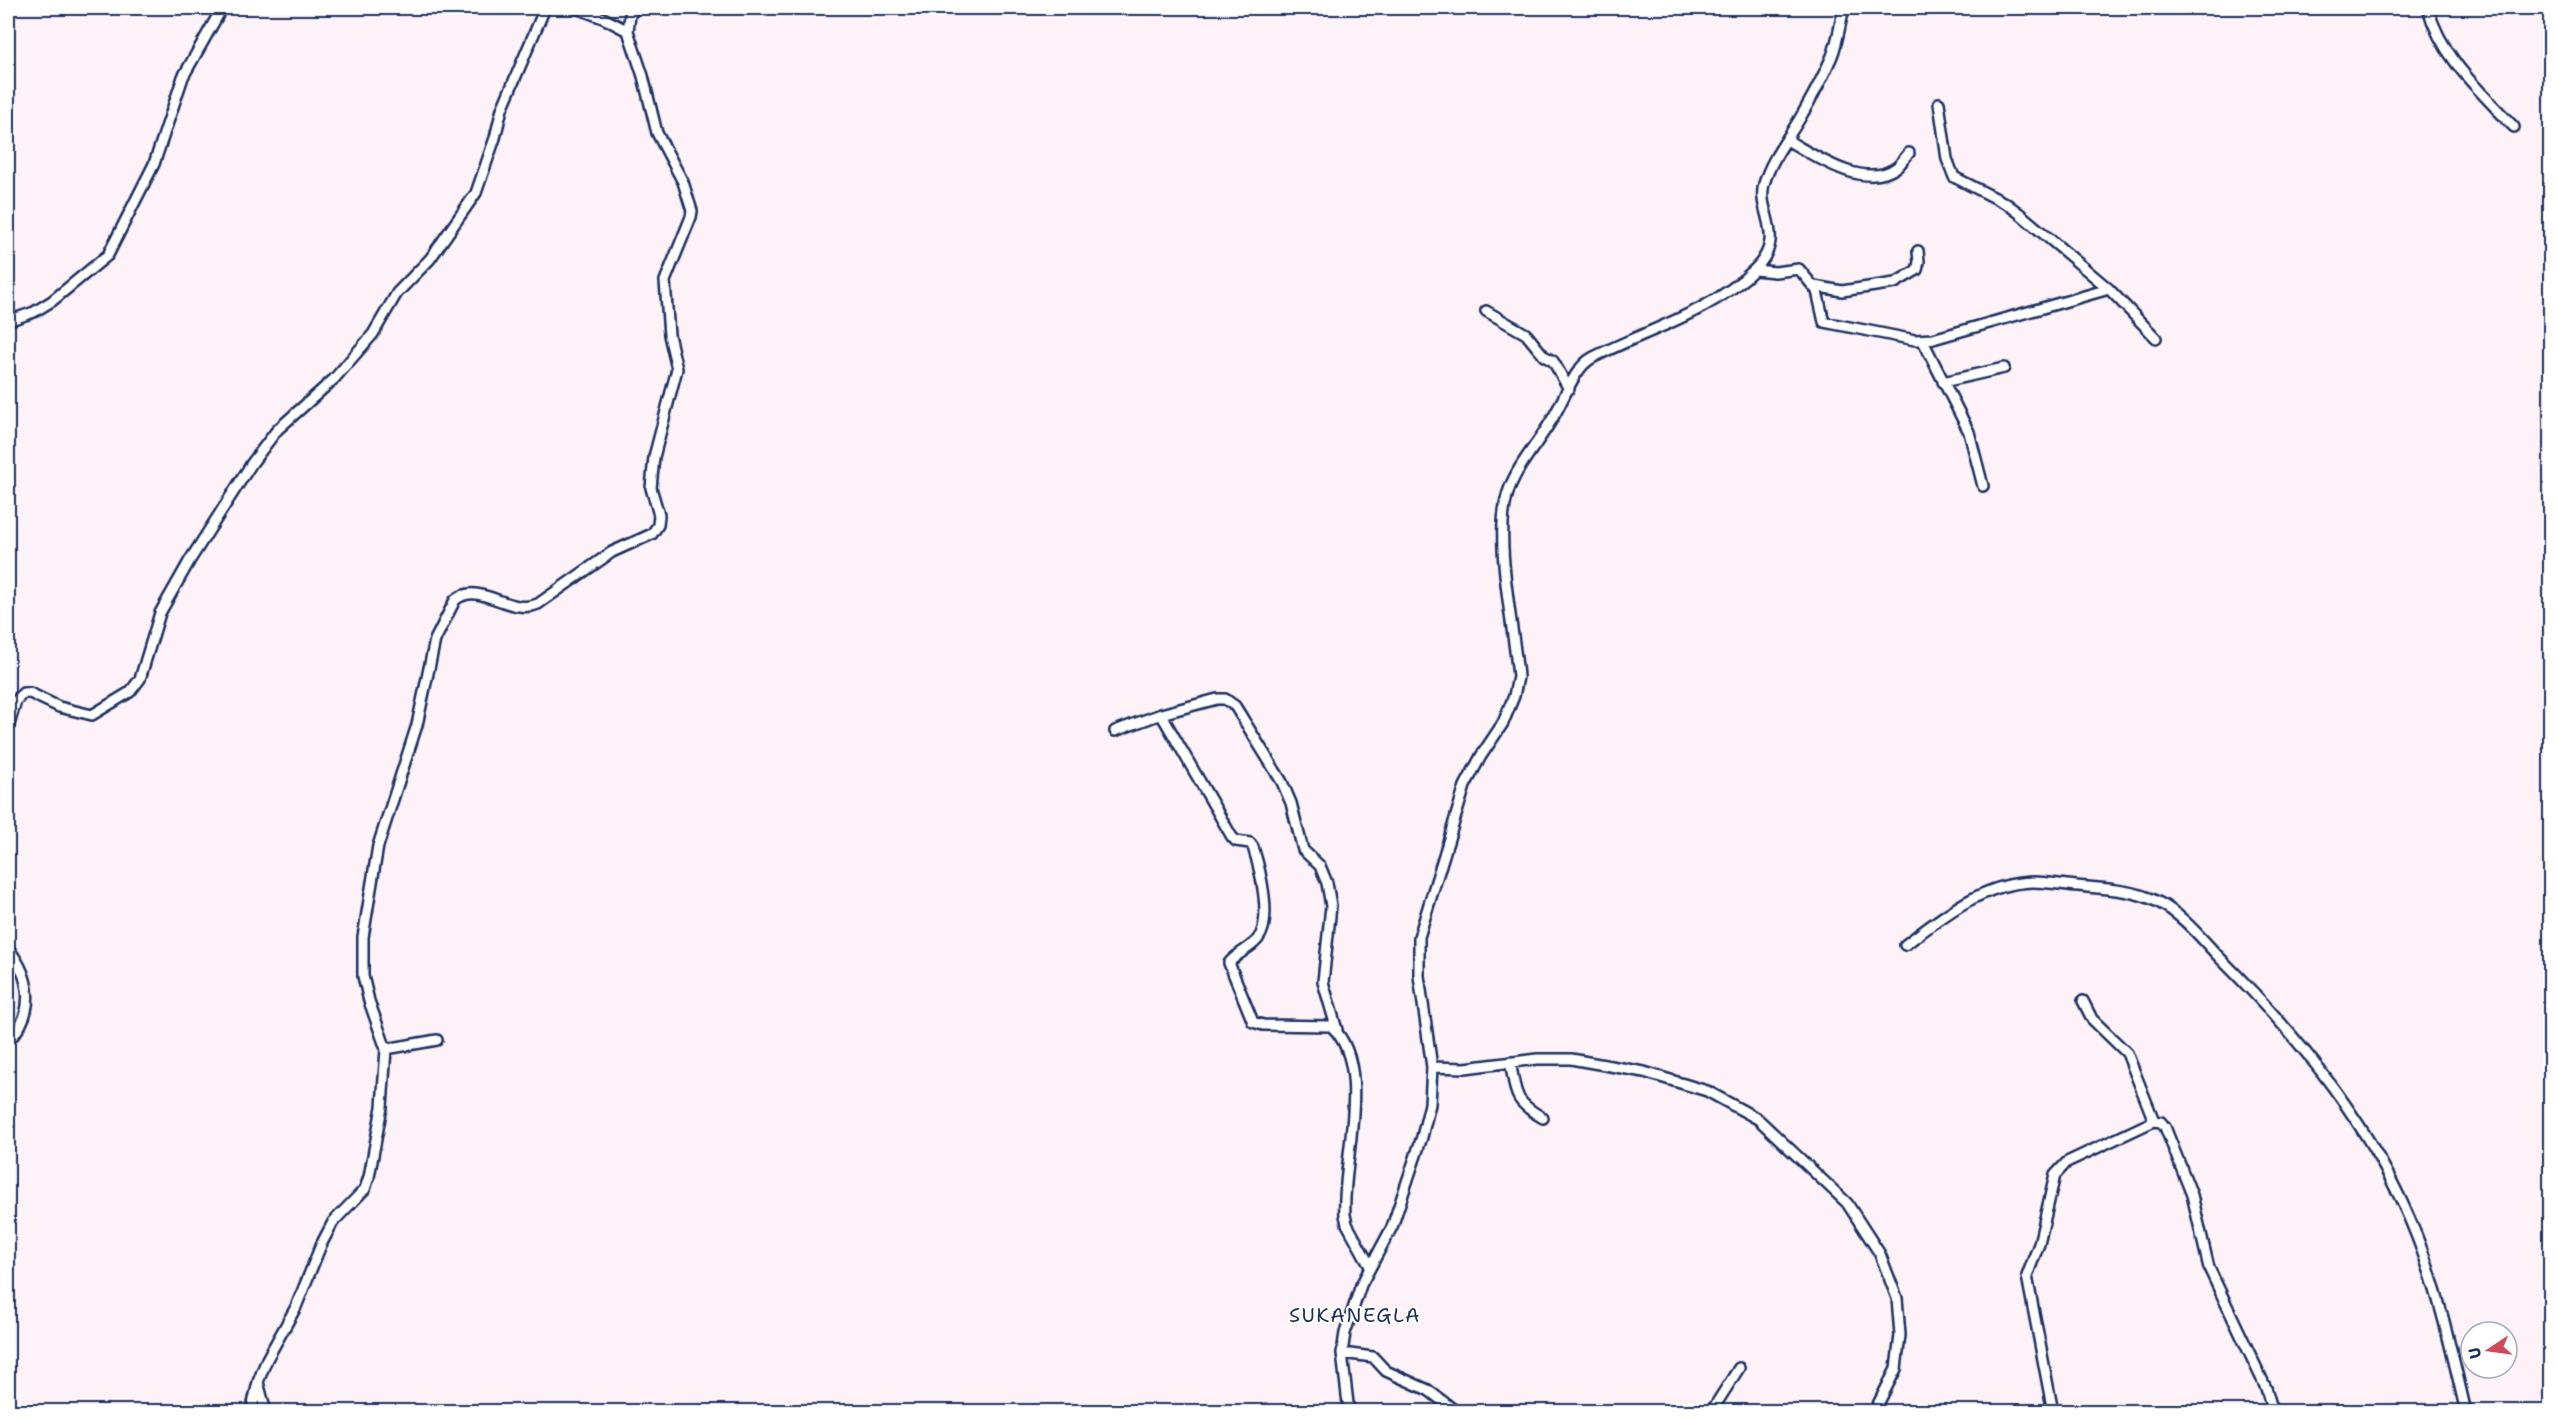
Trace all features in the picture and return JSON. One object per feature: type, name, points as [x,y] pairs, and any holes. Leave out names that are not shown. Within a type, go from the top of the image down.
[{"type":"street","points":[[8,321],[34,312],[52,301],[108,255],[154,164],[183,77],[222,8]]},
{"type":"street","points":[[8,728],[16,701],[23,693],[30,693],[66,710],[92,715],[130,692],[140,679],[160,613],[190,560],[252,463],[277,430],[334,379],[373,333],[398,293],[430,259],[476,193],[495,138],[502,109],[545,8]]},
{"type":"street","points":[[576,8],[603,18],[627,32]]},
{"type":"street","points":[[251,1412],[258,1382],[267,1359],[296,1307],[316,1256],[333,1222],[365,1189],[371,1169],[382,1107],[386,1049],[363,976],[363,937],[378,846],[417,725],[435,640],[455,600],[472,593],[513,606],[530,607],[612,552],[652,534],[658,525],[659,515],[651,488],[654,457],[677,369],[669,335],[665,282],[692,218],[692,211],[682,182],[657,133],[643,76],[627,32],[630,15],[635,8]]},
{"type":"street","points":[[1349,1412],[1342,1353],[1345,1333],[1370,1266],[1392,1227],[1422,1137],[1430,1104],[1432,1067],[1419,976],[1419,937],[1465,786],[1503,723],[1514,696],[1518,676],[1504,554],[1507,496],[1517,474],[1586,363],[1592,358],[1685,316],[1727,291],[1755,270],[1765,258],[1770,242],[1770,227],[1762,188],[1767,173],[1833,54],[1844,8]]},
{"type":"street","points":[[2428,8],[2432,22],[2449,54],[2514,127]]},
{"type":"street","points":[[1939,103],[1947,159],[1954,177],[2007,204],[2109,289],[2156,338]]},
{"type":"street","points":[[1787,140],[1826,163],[1857,175],[1889,171],[1897,167],[1909,153]]},
{"type":"street","points":[[1814,286],[1842,291],[1895,283],[1917,270],[1918,251]]},
{"type":"street","points":[[1755,270],[1775,272],[1797,268],[1814,286],[1824,322],[1923,341],[2109,289]]},
{"type":"street","points":[[1486,311],[1526,333],[1544,356],[1553,361],[1569,389]]},
{"type":"street","points":[[1923,341],[1969,432],[1983,486]]},
{"type":"street","points":[[1943,382],[2004,368]]},
{"type":"street","points":[[1114,731],[1161,714],[1217,699],[1229,701],[1240,714],[1282,782],[1303,850],[1320,866],[1330,895],[1323,982],[1338,1033]]},
{"type":"street","points":[[1161,714],[1232,837],[1236,841],[1250,843],[1256,854],[1265,909],[1264,928],[1256,942],[1229,963],[1253,1022],[1263,1025],[1331,1026],[1343,1041],[1350,1065],[1353,1099],[1345,1215],[1347,1224],[1370,1266]]},
{"type":"street","points":[[1905,945],[1973,897],[1998,888],[2032,882],[2109,889],[2140,895],[2159,902],[2177,915],[2247,985],[2307,1052],[2356,1120],[2389,1174],[2418,1237],[2440,1306],[2466,1412]]},
{"type":"street","points":[[8,948],[21,965],[28,1001],[21,1026],[8,1041]]},
{"type":"street","points":[[2083,1001],[2092,1019],[2127,1053],[2154,1121]]},
{"type":"street","points":[[386,1049],[437,1040]]},
{"type":"street","points":[[1432,1067],[1465,1068],[1537,1059],[1571,1059],[1644,1072],[1722,1097],[1758,1119],[1847,1203],[1880,1254],[1897,1298],[1900,1335],[1896,1369],[1874,1412]]},
{"type":"street","points":[[1510,1062],[1517,1097],[1528,1110],[1543,1118]]},
{"type":"street","points":[[2053,1412],[2027,1276],[2039,1244],[2055,1175],[2067,1162],[2154,1121],[2161,1122],[2165,1127],[2186,1179],[2209,1268],[2266,1388],[2273,1412]]},
{"type":"street","points":[[1342,1353],[1373,1357],[1386,1371],[1428,1389],[1457,1412]]},
{"type":"street","points":[[1711,1412],[1739,1368]]},
{"type":"street","points":[[258,1382],[266,1412]]},
{"type":"district","name":"SUKANEGLA","points":[[1355,1315]]}]
